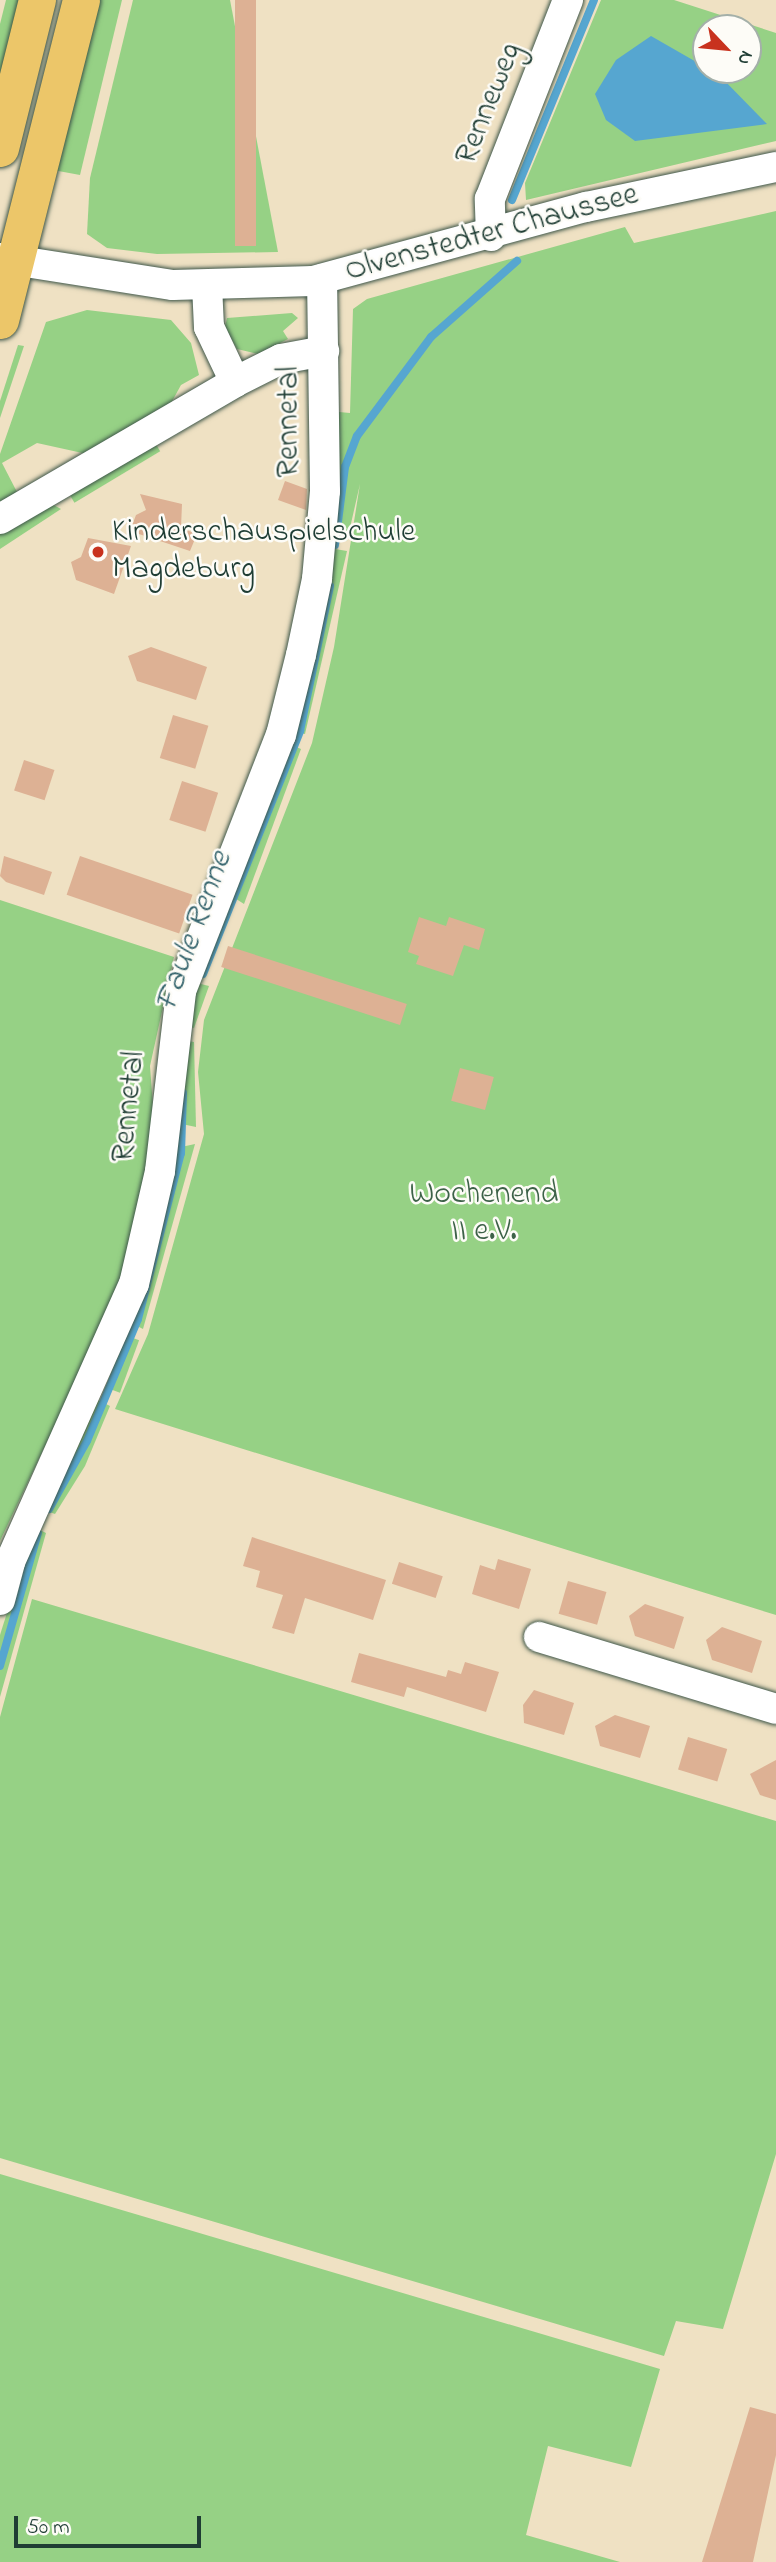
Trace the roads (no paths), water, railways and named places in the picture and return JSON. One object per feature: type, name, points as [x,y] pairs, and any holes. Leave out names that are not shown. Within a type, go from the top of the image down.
[{"type":"main road","points":[[0,148],[37,0]]},
{"type":"main road","points":[[0,320],[8,260],[81,0]]},
{"type":"street","name":"Renneweg","points":[[491,236],[490,199],[568,0]]},
{"type":"street","name":"Olvenstedter Chaussee","points":[[8,260],[126,281],[207,285],[322,279],[491,236],[598,204],[776,167]]},
{"type":"street","name":"Rennetal","points":[[0,1600],[20,1539],[134,1284],[160,1171],[181,990],[260,792],[302,655],[321,544],[324,351],[322,279]]},
{"type":"street","points":[[207,285],[209,327],[235,382]]},
{"type":"street","points":[[0,519],[235,382],[281,359],[324,351]]},
{"type":"street","points":[[539,1637],[776,1709]]},
{"type":"water","points":[[651,36],[692,60],[692,84],[728,84],[767,124],[635,141],[606,120],[595,94],[616,60]]},
{"type":"waterway","name":"Faule Renne","points":[[512,200],[594,0]]},
{"type":"waterway","name":"Faule Renne","points":[[335,545],[345,467],[357,436],[431,337],[517,261]]},
{"type":"waterway","name":"Faule Renne","points":[[203,974],[300,731],[330,586]]},
{"type":"waterway","name":"Faule Renne","points":[[49,1509],[87,1441],[138,1319],[181,1153],[183,1093]]},
{"type":"waterway","name":"Faule Renne","points":[[0,1666],[38,1533]]},
{"type":"place","name":"Kinderschauspielschule Magdeburg","points":[[98,552]]},
{"type":"park label","name":"Wochenend II e.V.","points":[[484,1214]]}]
